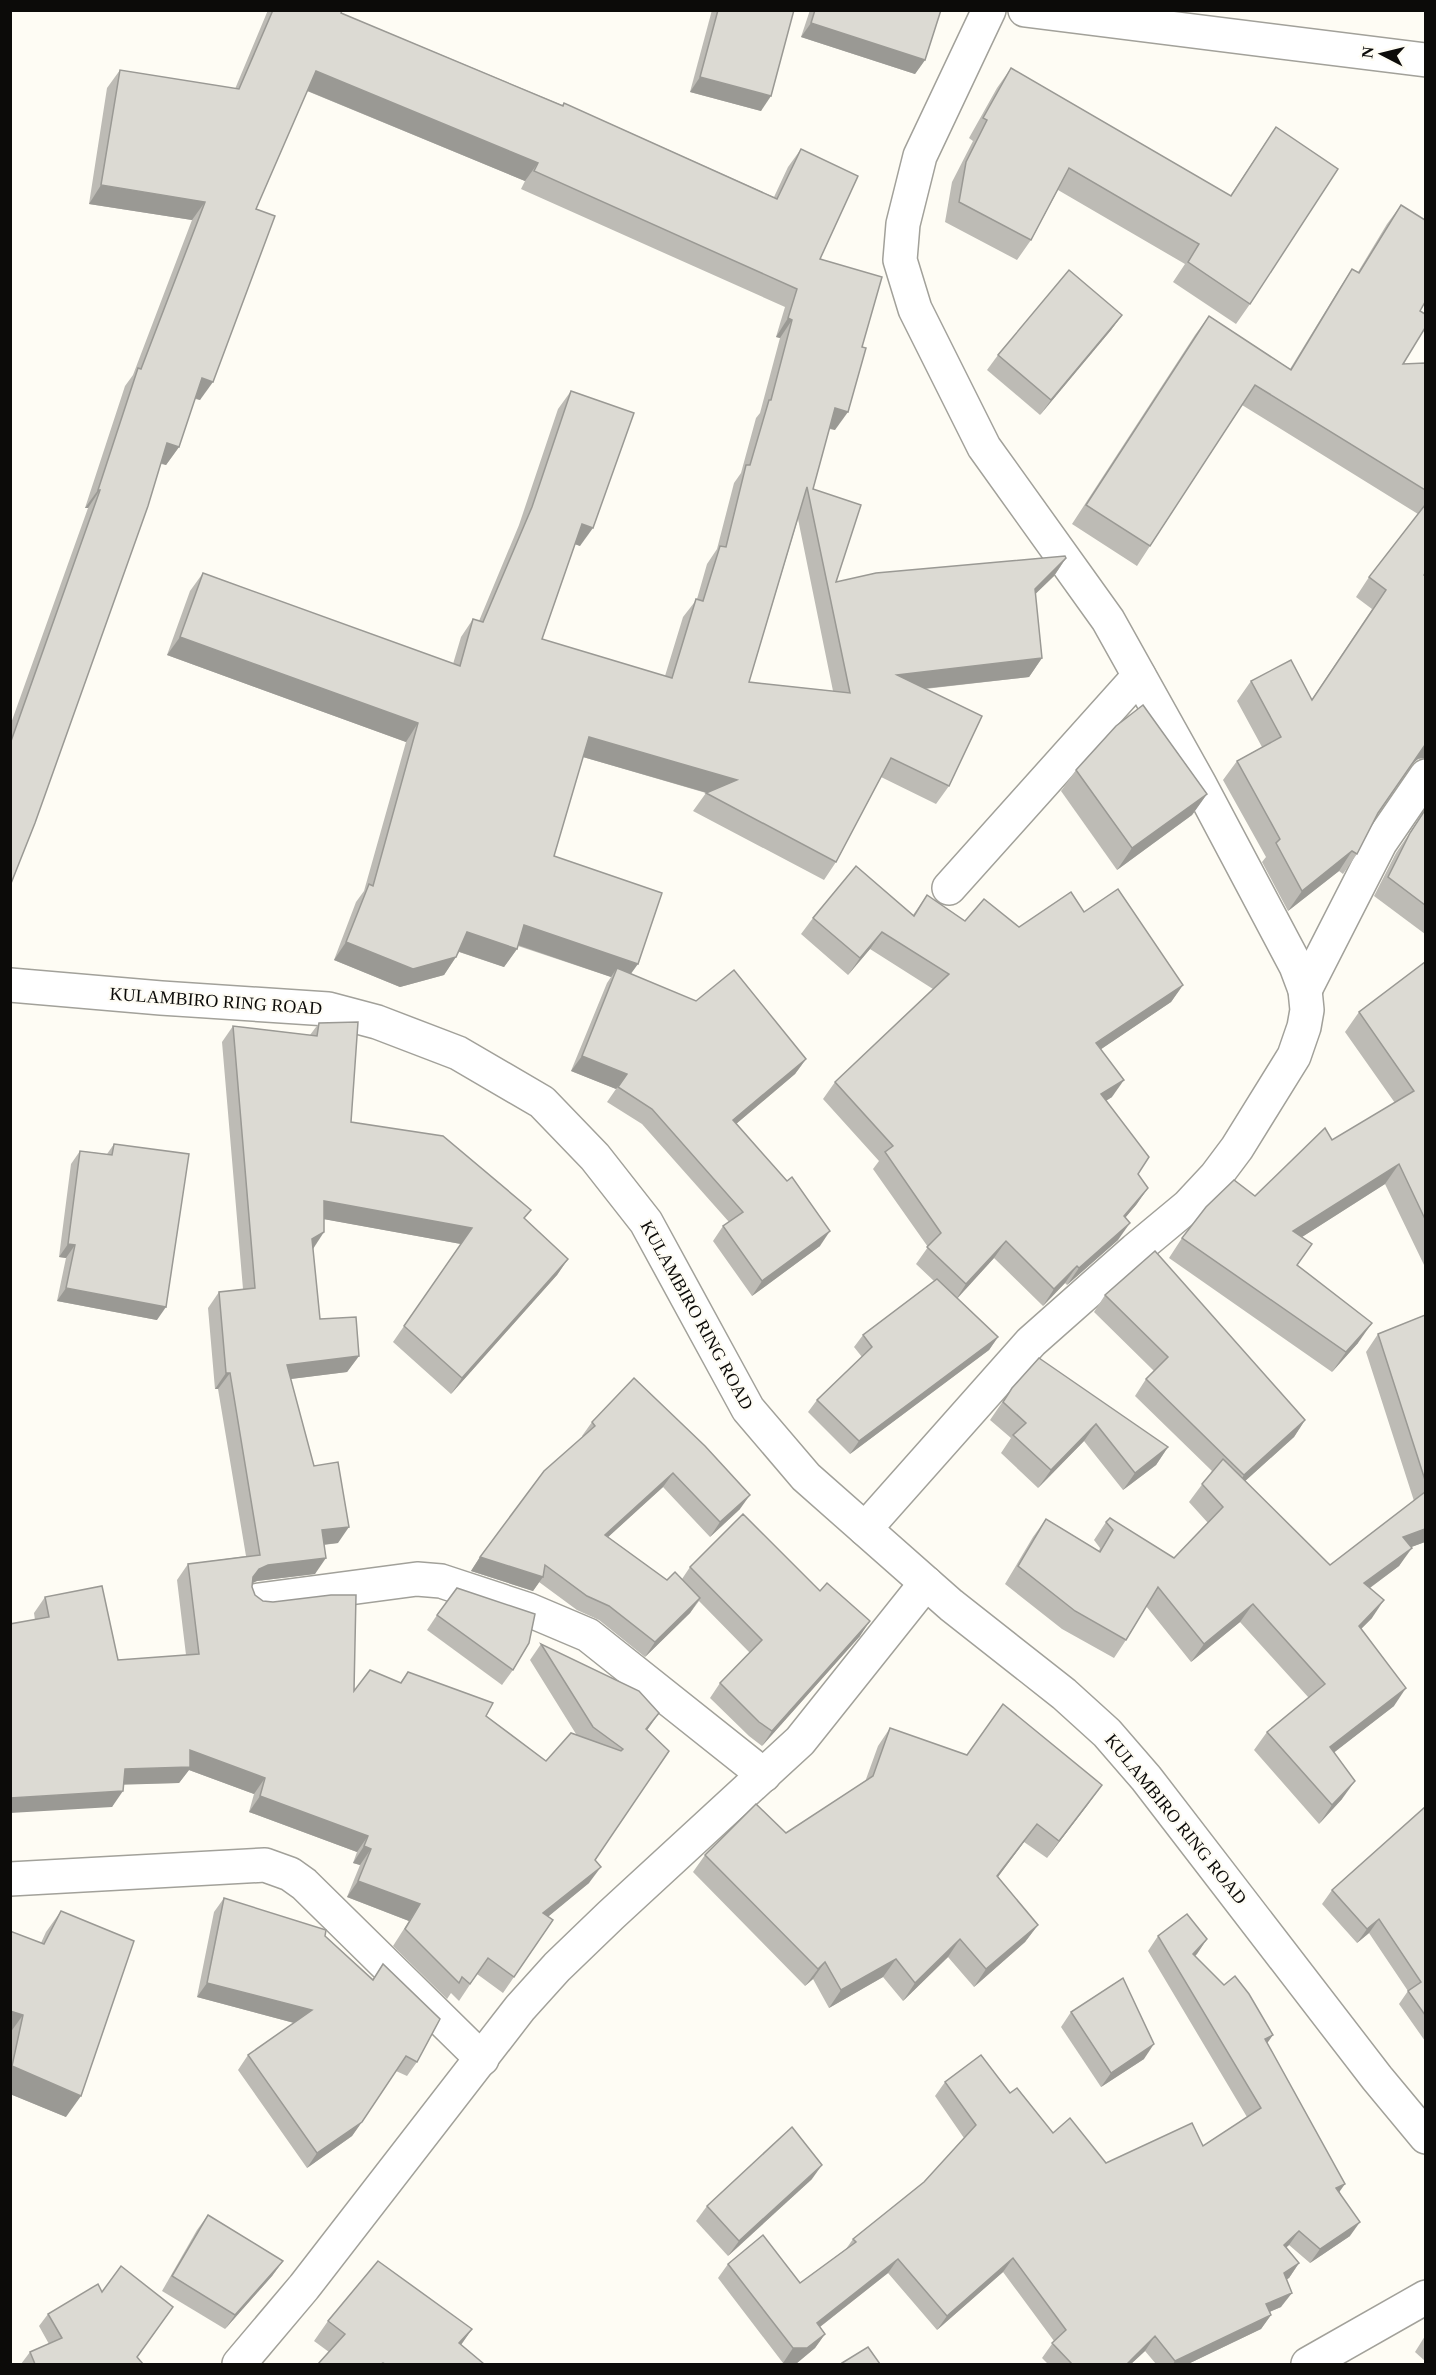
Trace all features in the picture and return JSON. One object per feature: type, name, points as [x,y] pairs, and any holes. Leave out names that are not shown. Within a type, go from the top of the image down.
[{"type":"street","points":[[865,1529],[1031,1342],[1188,1206],[1216,1176],[1237,1148],[1294,1056],[1307,1010],[1305,990],[1296,966],[1140,676],[1108,620],[984,447],[915,309],[900,260],[903,224],[920,156],[989,10]]},
{"type":"street","points":[[1025,10],[1425,60]]},
{"type":"street","points":[[949,888],[1140,676]]},
{"type":"street","points":[[1305,990],[1380,843],[1425,776]]},
{"type":"street","name":"KULAMBIRO RING ROAD","points":[[10,985],[161,998],[328,1008],[377,1022],[458,1053],[542,1102],[595,1157],[646,1222],[748,1409],[806,1477],[926,1583],[1064,1694],[1107,1733],[1153,1787],[1425,2137]]},
{"type":"street","points":[[259,1600],[417,1579],[441,1581],[529,1610],[588,1635],[764,1775]]},
{"type":"street","points":[[239,2364],[304,2287],[520,2008],[556,1967],[800,1741],[926,1583]]},
{"type":"street","points":[[10,1879],[265,1865],[278,1868],[304,1884],[482,2059]]},
{"type":"street","points":[[1308,2364],[1425,2297]]},
{"type":"building","points":[[273,10],[342,10],[341,13],[563,106],[564,103],[777,199],[801,149],[858,176],[820,259],[882,277],[862,347],[866,348],[848,412],[835,408],[813,489],[861,505],[836,582],[876,573],[1065,556],[1066,558],[1035,589],[1042,658],[897,675],[982,716],[949,786],[891,758],[836,862],[706,793],[737,780],[589,737],[554,856],[662,893],[638,964],[524,925],[517,949],[467,932],[456,957],[413,969],[346,942],[369,884],[373,886],[418,723],[180,637],[203,573],[460,666],[473,619],[483,622],[532,507],[571,391],[634,413],[593,528],[582,524],[542,639],[672,678],[696,599],[703,601],[720,546],[726,547],[746,465],[750,465],[769,400],[771,400],[792,320],[788,318],[797,289],[534,171],[538,163],[316,71],[256,209],[275,216],[213,382],[202,378],[179,447],[167,443],[148,506],[35,823],[10,886],[10,744],[100,490],[98,490],[138,368],[141,369],[205,202],[101,185],[120,70],[239,89]],"holes":[[[807,487],[850,693],[749,682]]]},
{"type":"building","points":[[718,10],[794,10],[771,96],[700,77]]},
{"type":"building","points":[[815,10],[941,10],[925,60],[811,23]]},
{"type":"building","points":[[1011,68],[1231,196],[1276,127],[1338,169],[1250,304],[1188,262],[1199,244],[1069,168],[1031,240],[959,202],[966,162],[987,120],[983,118]]},
{"type":"building","points":[[1401,205],[1425,220],[1425,302],[1420,311],[1425,314],[1425,328],[1403,364],[1425,363],[1425,490],[1255,385],[1150,546],[1086,505],[1209,316],[1291,370],[1352,269],[1359,273]]},
{"type":"building","points":[[1069,270],[1122,315],[1051,400],[998,355]]},
{"type":"building","points":[[1425,505],[1425,745],[1378,813],[1357,854],[1352,851],[1302,891],[1276,843],[1280,839],[1237,761],[1281,737],[1251,681],[1291,660],[1312,700],[1386,590],[1369,577]]},
{"type":"building","points":[[1143,705],[1207,794],[1132,848],[1076,770],[1116,726]]},
{"type":"building","points":[[1425,810],[1425,905],[1388,877],[1410,833]]},
{"type":"building","points":[[856,866],[914,916],[927,895],[965,921],[984,899],[1019,927],[1071,892],[1084,912],[1118,889],[1183,985],[1096,1043],[1124,1080],[1101,1094],[1149,1157],[1138,1174],[1148,1188],[1124,1216],[1130,1223],[1079,1268],[1077,1266],[1054,1289],[1006,1241],[966,1284],[927,1247],[941,1233],[885,1152],[893,1146],[835,1082],[949,974],[882,932],[860,958],[813,918]]},
{"type":"building","points":[[1425,962],[1425,1219],[1399,1164],[1293,1231],[1312,1244],[1297,1265],[1372,1323],[1346,1352],[1182,1238],[1206,1207],[1234,1180],[1255,1196],[1325,1128],[1332,1140],[1414,1091],[1359,1012]]},
{"type":"building","points":[[617,968],[696,1001],[734,970],[806,1059],[733,1120],[787,1181],[792,1177],[830,1231],[762,1281],[723,1226],[743,1212],[652,1109],[618,1087],[627,1074],[582,1056]]},
{"type":"building","points":[[358,1022],[351,1122],[443,1136],[531,1210],[524,1218],[568,1259],[462,1378],[404,1326],[472,1228],[324,1201],[324,1232],[312,1239],[320,1319],[356,1317],[359,1356],[287,1365],[314,1466],[338,1462],[349,1527],[322,1530],[326,1558],[268,1565],[259,1569],[253,1577],[252,1587],[255,1595],[263,1601],[273,1602],[331,1595],[356,1595],[354,1691],[370,1670],[401,1683],[408,1672],[493,1703],[486,1716],[546,1761],[571,1733],[621,1751],[623,1749],[593,1727],[541,1644],[639,1691],[659,1713],[646,1729],[669,1751],[595,1860],[601,1867],[543,1913],[553,1920],[514,1977],[488,1958],[470,1984],[462,1977],[459,1983],[405,1929],[420,1904],[358,1881],[371,1849],[364,1846],[368,1836],[260,1796],[265,1778],[190,1750],[190,1767],[125,1769],[123,1791],[10,1798],[10,1624],[49,1617],[45,1597],[102,1586],[118,1660],[199,1654],[188,1564],[260,1555],[230,1373],[226,1373],[219,1292],[255,1288],[233,1026],[317,1036],[319,1023]]},
{"type":"building","points":[[114,1144],[189,1154],[166,1307],[66,1288],[75,1245],[68,1244],[80,1151],[112,1155]]},
{"type":"building","points":[[1155,1251],[1305,1420],[1244,1475],[1146,1379],[1168,1357],[1105,1295]]},
{"type":"building","points":[[937,1279],[998,1337],[859,1441],[817,1400],[872,1347],[863,1335]]},
{"type":"building","points":[[1425,1315],[1425,1480],[1378,1334]]},
{"type":"building","points":[[1039,1358],[1168,1447],[1135,1473],[1096,1424],[1051,1470],[1013,1435],[1026,1423],[1003,1402],[1012,1388]]},
{"type":"building","points":[[634,1378],[705,1446],[750,1495],[720,1522],[673,1473],[605,1535],[667,1580],[675,1572],[700,1598],[655,1642],[609,1606],[587,1596],[545,1565],[543,1577],[480,1557],[544,1471],[595,1426],[592,1422]]},
{"type":"building","points":[[1223,1459],[1330,1565],[1425,1492],[1425,1529],[1403,1537],[1412,1548],[1364,1583],[1384,1600],[1359,1626],[1406,1688],[1330,1747],[1355,1781],[1332,1805],[1267,1732],[1325,1684],[1253,1604],[1204,1644],[1158,1587],[1126,1640],[1075,1611],[1018,1566],[1046,1519],[1100,1552],[1113,1530],[1106,1522],[1110,1518],[1174,1558],[1223,1507],[1202,1484]]},
{"type":"building","points":[[743,1514],[820,1591],[827,1583],[870,1621],[772,1731],[759,1722],[720,1683],[762,1640],[690,1567]]},
{"type":"building","points":[[457,1588],[535,1614],[529,1643],[513,1670],[437,1615]]},
{"type":"building","points":[[1003,1704],[1102,1785],[1059,1841],[1037,1824],[997,1876],[1038,1925],[986,1969],[960,1939],[915,1983],[896,1959],[841,1990],[825,1962],[818,1969],[705,1855],[756,1804],[786,1833],[873,1776],[890,1728],[967,1755]]},
{"type":"building","points":[[1425,1807],[1425,2015],[1408,1991],[1421,1982],[1379,1919],[1367,1929],[1332,1890]]},
{"type":"building","points":[[224,1898],[326,1930],[325,1936],[373,1980],[383,1964],[440,2019],[417,2062],[406,2056],[362,2122],[317,2153],[248,2055],[312,2010],[207,1983]]},
{"type":"building","points":[[61,1911],[134,1941],[81,2096],[12,2066],[23,2015],[10,2011],[10,1931],[44,1944]]},
{"type":"building","points":[[1187,1914],[1207,1939],[1193,1954],[1224,1985],[1235,1976],[1249,1994],[1273,2035],[1265,2039],[1345,2184],[1336,2188],[1360,2222],[1320,2249],[1299,2231],[1284,2245],[1299,2263],[1284,2273],[1292,2293],[1266,2304],[1271,2315],[1175,2361],[1155,2336],[1127,2364],[1072,2364],[1052,2343],[1066,2330],[1013,2258],[947,2316],[898,2259],[817,2323],[825,2334],[807,2348],[793,2348],[728,2264],[763,2235],[800,2283],[856,2242],[853,2239],[924,2182],[976,2125],[945,2082],[981,2055],[1010,2093],[1017,2088],[1053,2133],[1070,2118],[1106,2163],[1192,2123],[1203,2146],[1261,2108],[1158,1936]]},
{"type":"building","points":[[1123,1978],[1154,2044],[1111,2073],[1071,2012]]},
{"type":"building","points":[[792,2127],[822,2165],[739,2241],[707,2206]]},
{"type":"building","points":[[208,2215],[283,2261],[235,2315],[172,2276]]},
{"type":"building","points":[[378,2261],[472,2329],[459,2343],[484,2364],[318,2364],[345,2334],[328,2321]]},
{"type":"building","points":[[121,2266],[173,2307],[137,2357],[143,2364],[35,2364],[30,2352],[62,2338],[48,2314],[98,2284],[102,2292]]},
{"type":"building","points":[[868,2347],[880,2364],[842,2363]]}]
